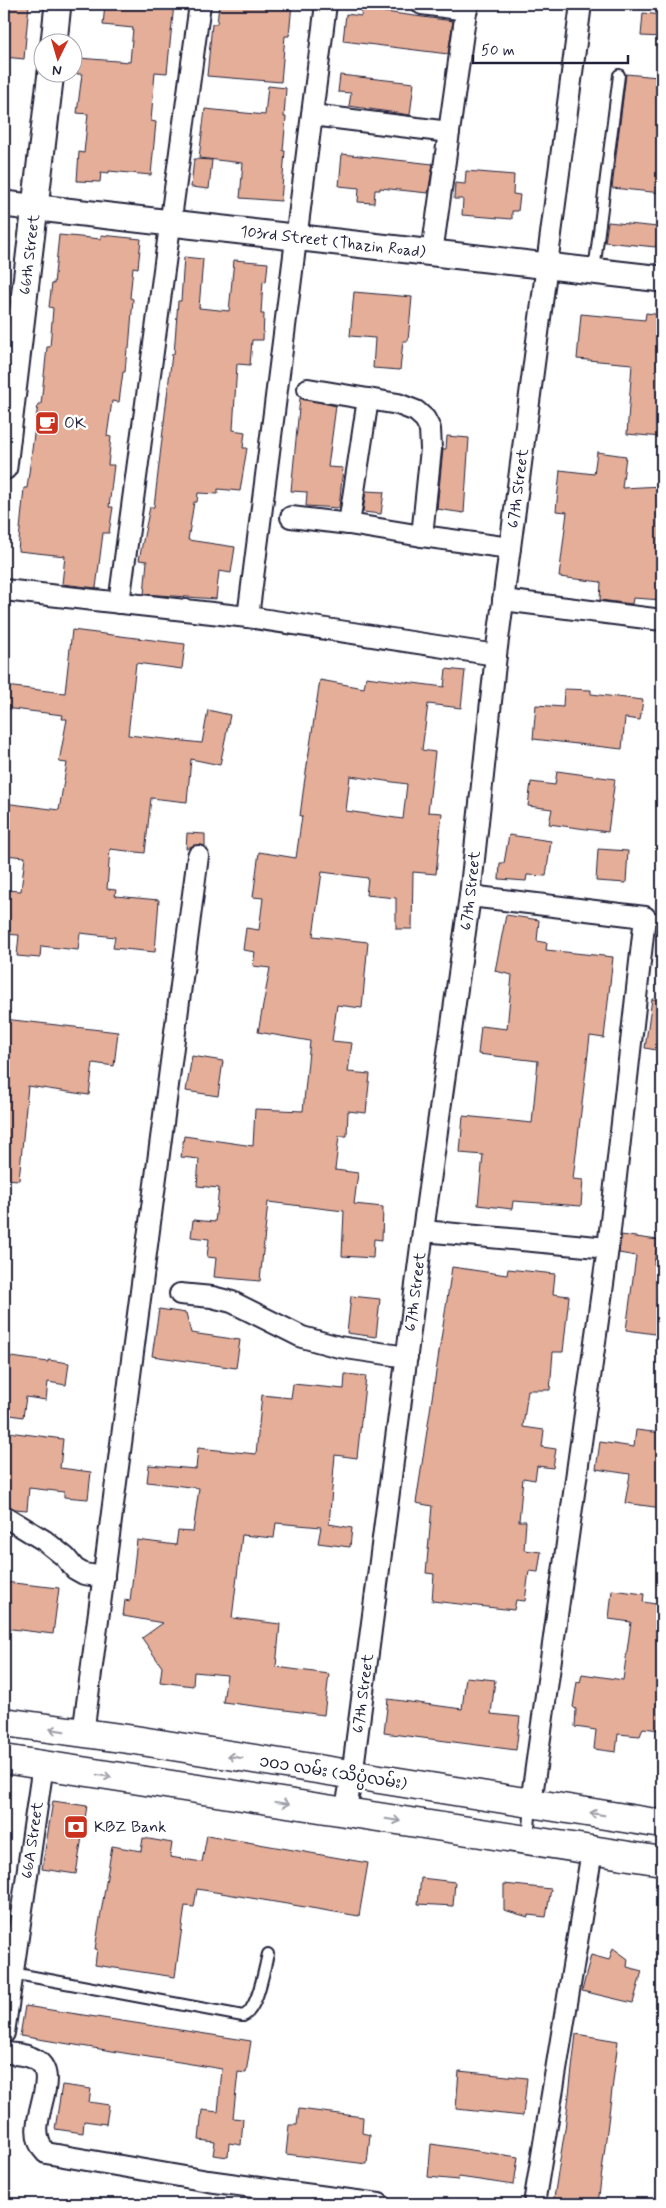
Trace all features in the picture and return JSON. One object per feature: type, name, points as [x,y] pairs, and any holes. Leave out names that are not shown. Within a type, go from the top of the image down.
[{"type":"main road","name":"၁၀၁ လမ်း (သိပ္ပံလမ်း)","points":[[4,1722],[135,1740],[662,1824]]},
{"type":"main road","points":[[131,1781],[135,1740]]},
{"type":"main road","points":[[4,1759],[131,1781],[662,1861]]},
{"type":"main road","points":[[624,1856],[630,1819]]},
{"type":"street","points":[[55,32],[58,4]]},
{"type":"street","points":[[119,603],[200,4]]},
{"type":"street","points":[[248,617],[298,238],[326,4]]},
{"type":"street","points":[[422,4],[467,7],[432,253]]},
{"type":"street","name":"67th Street","points":[[345,1812],[352,1776],[423,1231],[470,896],[496,654],[582,4]]},
{"type":"street","name":"66th Street","points":[[4,466],[50,82]]},
{"type":"street","points":[[312,116],[449,132]]},
{"type":"street","name":"103rd Street (Thazin Road)","points":[[4,204],[662,278]]},
{"type":"street","points":[[308,389],[398,404],[416,411],[430,429],[431,448],[422,536]]},
{"type":"street","points":[[349,524],[368,399]]},
{"type":"street","points":[[291,517],[510,548]]},
{"type":"street","points":[[4,590],[248,617],[496,654]]},
{"type":"street","points":[[503,600],[662,620]]},
{"type":"street","points":[[83,1734],[198,856]]},
{"type":"street","points":[[470,896],[654,918],[531,1803]]},
{"type":"street","points":[[423,1231],[608,1248]]},
{"type":"street","points":[[180,1294],[212,1297],[232,1302],[311,1339],[339,1347],[407,1356]]},
{"type":"street","points":[[4,1516],[45,1541],[84,1574],[104,1577]]},
{"type":"street","name":"66A Street","points":[[4,2033],[43,1765]]},
{"type":"street","points":[[534,2204],[592,1851]]},
{"type":"street","points":[[4,2052],[28,2056],[36,2060],[46,2071],[48,2080],[39,2114],[37,2137],[41,2148],[50,2155],[208,2181],[378,2204]]},
{"type":"lane","points":[[594,271],[619,75]]},
{"type":"lane","points":[[528,1842],[531,1803]]},
{"type":"lane","points":[[12,1973],[242,2016],[250,2011],[258,1993],[268,1954]]},
{"type":"building","points":[[4,4],[29,4],[24,59],[4,57]]},
{"type":"building","points":[[105,4],[174,4],[167,73],[155,72],[151,121],[156,122],[151,175],[109,171],[109,173],[101,172],[100,182],[77,181],[79,152],[84,153],[88,114],[77,113],[82,82],[82,58],[130,62],[133,28],[103,25]]},
{"type":"building","points":[[219,4],[292,4],[289,36],[285,36],[281,82],[207,76],[212,24],[217,24]]},
{"type":"building","points":[[362,9],[453,21],[448,54],[343,41],[346,14],[361,16]]},
{"type":"building","points":[[643,13],[662,15],[662,37],[641,36]]},
{"type":"building","points":[[626,74],[658,77],[656,96],[662,97],[662,193],[612,188]]},
{"type":"building","points":[[340,75],[414,83],[410,115],[349,106],[351,93],[338,92]]},
{"type":"building","points":[[268,86],[286,88],[283,151],[285,151],[281,201],[240,198],[243,163],[199,158],[205,109],[265,115]]},
{"type":"building","points":[[342,154],[433,164],[428,193],[380,188],[380,190],[375,190],[374,203],[358,202],[359,188],[339,186]]},
{"type":"building","points":[[194,159],[212,160],[209,189],[191,187]]},
{"type":"building","points":[[466,171],[514,175],[513,194],[520,195],[518,211],[512,211],[512,219],[462,215],[463,199],[454,199],[455,183],[465,184]]},
{"type":"building","points":[[608,222],[658,227],[656,247],[605,242]]},
{"type":"building","points":[[59,235],[101,239],[101,235],[141,239],[138,268],[133,267],[130,298],[133,299],[129,349],[127,349],[119,402],[112,401],[107,436],[111,437],[108,465],[114,465],[109,507],[113,507],[109,533],[103,533],[96,588],[62,584],[65,556],[18,551],[24,488],[27,488],[38,404],[41,404],[47,347],[50,347],[53,308],[49,307],[52,283],[54,284]]},
{"type":"building","points":[[184,257],[203,259],[199,308],[229,311],[234,260],[268,263],[266,282],[263,281],[261,314],[264,314],[263,340],[252,340],[250,365],[237,364],[233,430],[245,432],[243,448],[247,448],[240,491],[218,489],[218,494],[198,493],[197,502],[194,502],[188,540],[235,547],[231,573],[219,571],[216,599],[144,594],[147,561],[139,560],[150,507],[154,507],[172,354],[174,354],[178,301],[181,301]]},
{"type":"building","points":[[354,292],[412,297],[408,341],[403,341],[400,370],[373,368],[375,338],[350,336]]},
{"type":"building","points":[[646,313],[662,315],[662,437],[627,434],[632,364],[577,359],[581,314],[645,320]]},
{"type":"building","points":[[300,398],[336,406],[328,467],[343,468],[339,508],[306,506],[307,492],[291,491]]},
{"type":"building","points":[[447,436],[469,438],[464,513],[437,509],[443,449],[446,449]]},
{"type":"building","points":[[597,452],[626,456],[622,488],[662,486],[662,600],[633,598],[632,604],[600,600],[601,582],[559,577],[567,512],[556,511],[560,470],[594,474]]},
{"type":"building","points":[[366,491],[384,492],[381,514],[363,512]]},
{"type":"building","points":[[72,630],[185,644],[182,669],[136,663],[128,735],[202,743],[208,710],[230,715],[220,765],[191,759],[187,802],[151,798],[145,853],[110,849],[107,889],[116,890],[115,896],[159,900],[155,952],[113,948],[115,937],[80,933],[78,950],[41,946],[40,958],[17,956],[19,935],[4,934],[4,890],[21,891],[25,857],[4,855],[4,803],[59,810],[67,763],[59,762],[67,719],[62,719],[63,715],[4,708],[5,686],[65,693]]},
{"type":"building","points":[[446,669],[465,671],[461,708],[428,704],[422,750],[435,752],[428,812],[442,813],[436,874],[413,872],[412,929],[396,929],[396,898],[366,895],[368,878],[322,872],[313,936],[368,942],[362,1008],[337,1005],[332,1041],[352,1043],[348,1072],[370,1074],[366,1113],[348,1111],[347,1136],[339,1136],[335,1170],[358,1173],[354,1204],[383,1207],[382,1240],[374,1239],[373,1258],[342,1256],[344,1211],[268,1202],[260,1281],[214,1277],[216,1258],[207,1257],[209,1239],[191,1237],[193,1220],[215,1222],[219,1188],[197,1186],[199,1159],[181,1157],[184,1136],[253,1146],[255,1109],[303,1111],[310,1041],[258,1032],[270,968],[253,966],[255,952],[243,950],[246,928],[259,930],[263,898],[253,897],[259,852],[296,858],[304,785],[320,680],[364,688],[366,677],[444,687]],"holes":[[[350,776],[407,784],[403,819],[346,811]]]},
{"type":"building","points":[[564,689],[591,690],[591,694],[643,700],[640,720],[625,718],[622,749],[533,739],[536,705],[563,707]]},
{"type":"building","points":[[557,771],[615,779],[608,832],[549,824],[552,809],[528,806],[531,782],[555,785]]},
{"type":"building","points":[[187,833],[205,834],[205,846],[194,845],[186,849]]},
{"type":"building","points":[[509,835],[551,841],[546,876],[527,875],[526,881],[499,879],[500,863],[504,863]]},
{"type":"building","points":[[598,849],[628,851],[626,883],[596,881]]},
{"type":"building","points":[[506,915],[539,920],[537,941],[547,943],[546,950],[613,957],[604,1038],[590,1036],[573,1179],[583,1180],[581,1206],[513,1201],[512,1209],[478,1205],[483,1155],[460,1153],[463,1116],[532,1123],[538,1061],[478,1054],[481,1026],[507,1029],[512,975],[495,971]]},
{"type":"building","points":[[652,999],[662,1000],[662,1051],[645,1048]]},
{"type":"building","points":[[4,1019],[118,1032],[114,1066],[93,1063],[89,1095],[28,1086],[19,1180],[4,1179],[6,1140],[4,1140]]},
{"type":"building","points":[[192,1056],[223,1061],[218,1096],[186,1091]]},
{"type":"building","points":[[621,1235],[658,1240],[654,1264],[662,1265],[662,1335],[626,1330],[636,1256],[619,1253]]},
{"type":"building","points":[[452,1267],[507,1275],[508,1269],[555,1274],[553,1294],[569,1296],[563,1352],[553,1352],[550,1390],[528,1390],[523,1427],[544,1430],[542,1447],[556,1449],[553,1468],[537,1466],[535,1480],[523,1478],[519,1521],[526,1521],[524,1550],[541,1552],[538,1572],[529,1571],[525,1601],[516,1600],[514,1610],[432,1601],[434,1574],[426,1573],[432,1506],[416,1503]]},
{"type":"building","points":[[351,1296],[380,1299],[376,1337],[347,1333]]},
{"type":"building","points":[[159,1309],[186,1313],[191,1333],[240,1340],[236,1368],[152,1356]]},
{"type":"building","points":[[4,1356],[69,1363],[66,1385],[48,1382],[46,1400],[26,1397],[23,1417],[4,1414]]},
{"type":"building","points":[[345,1374],[366,1376],[357,1458],[335,1455],[329,1524],[352,1528],[350,1547],[318,1543],[321,1527],[276,1523],[274,1538],[242,1535],[232,1618],[280,1624],[276,1667],[329,1674],[324,1715],[223,1702],[227,1675],[194,1672],[193,1686],[160,1682],[162,1667],[142,1638],[163,1623],[123,1616],[125,1600],[130,1601],[137,1540],[176,1545],[178,1531],[193,1532],[199,1488],[147,1482],[149,1465],[196,1469],[198,1448],[256,1454],[262,1395],[291,1398],[293,1384],[344,1389]]},
{"type":"building","points":[[636,1430],[662,1433],[662,1508],[625,1503],[630,1474],[596,1469],[600,1442],[634,1447]]},
{"type":"building","points":[[8,1432],[63,1439],[60,1468],[91,1472],[88,1499],[64,1497],[64,1492],[29,1488],[27,1510],[15,1509],[4,1504],[4,1464]]},
{"type":"building","points":[[4,1582],[59,1588],[53,1634],[4,1628]]},
{"type":"building","points":[[612,1590],[644,1594],[643,1602],[662,1605],[662,1700],[660,1730],[643,1728],[640,1736],[618,1734],[616,1752],[594,1749],[596,1730],[575,1727],[576,1709],[573,1707],[577,1682],[580,1683],[582,1674],[623,1680],[631,1622],[609,1619]]},
{"type":"building","points":[[466,1677],[495,1680],[491,1714],[520,1717],[516,1750],[384,1733],[388,1699],[462,1709]]},
{"type":"building","points":[[53,1801],[87,1806],[76,1874],[42,1869]]},
{"type":"building","points":[[207,1835],[368,1863],[359,1916],[197,1889],[194,1907],[185,1906],[175,1977],[95,1965],[97,1949],[95,1949],[112,1846],[141,1851],[143,1838],[172,1843],[170,1857],[202,1862]]},
{"type":"building","points":[[421,1878],[455,1882],[453,1906],[418,1904]]},
{"type":"building","points":[[504,1884],[551,1889],[546,1917],[528,1915],[528,1917],[504,1910]]},
{"type":"building","points":[[613,1948],[628,1959],[627,1967],[642,1971],[633,2003],[582,1991],[591,1955],[609,1960]]},
{"type":"building","points":[[25,2006],[251,2041],[246,2073],[238,2072],[233,2118],[243,2119],[241,2145],[229,2143],[228,2157],[213,2155],[215,2142],[199,2140],[202,2110],[218,2112],[222,2069],[20,2036]]},
{"type":"building","points":[[576,2034],[618,2041],[598,2204],[553,2204],[565,2129]]},
{"type":"building","points":[[459,2071],[527,2078],[523,2116],[456,2109]]},
{"type":"building","points":[[62,2085],[91,2089],[89,2102],[109,2105],[106,2124],[84,2121],[83,2133],[55,2129]]},
{"type":"building","points":[[299,2109],[363,2117],[362,2133],[370,2135],[367,2164],[286,2154],[289,2125],[297,2125]]},
{"type":"building","points":[[431,2144],[518,2157],[514,2185],[459,2177],[458,2180],[428,2177]]},
{"type":"place","name":"OK","points":[[47,423]]},
{"type":"place","name":"KBZ Bank","points":[[76,1827]]}]
